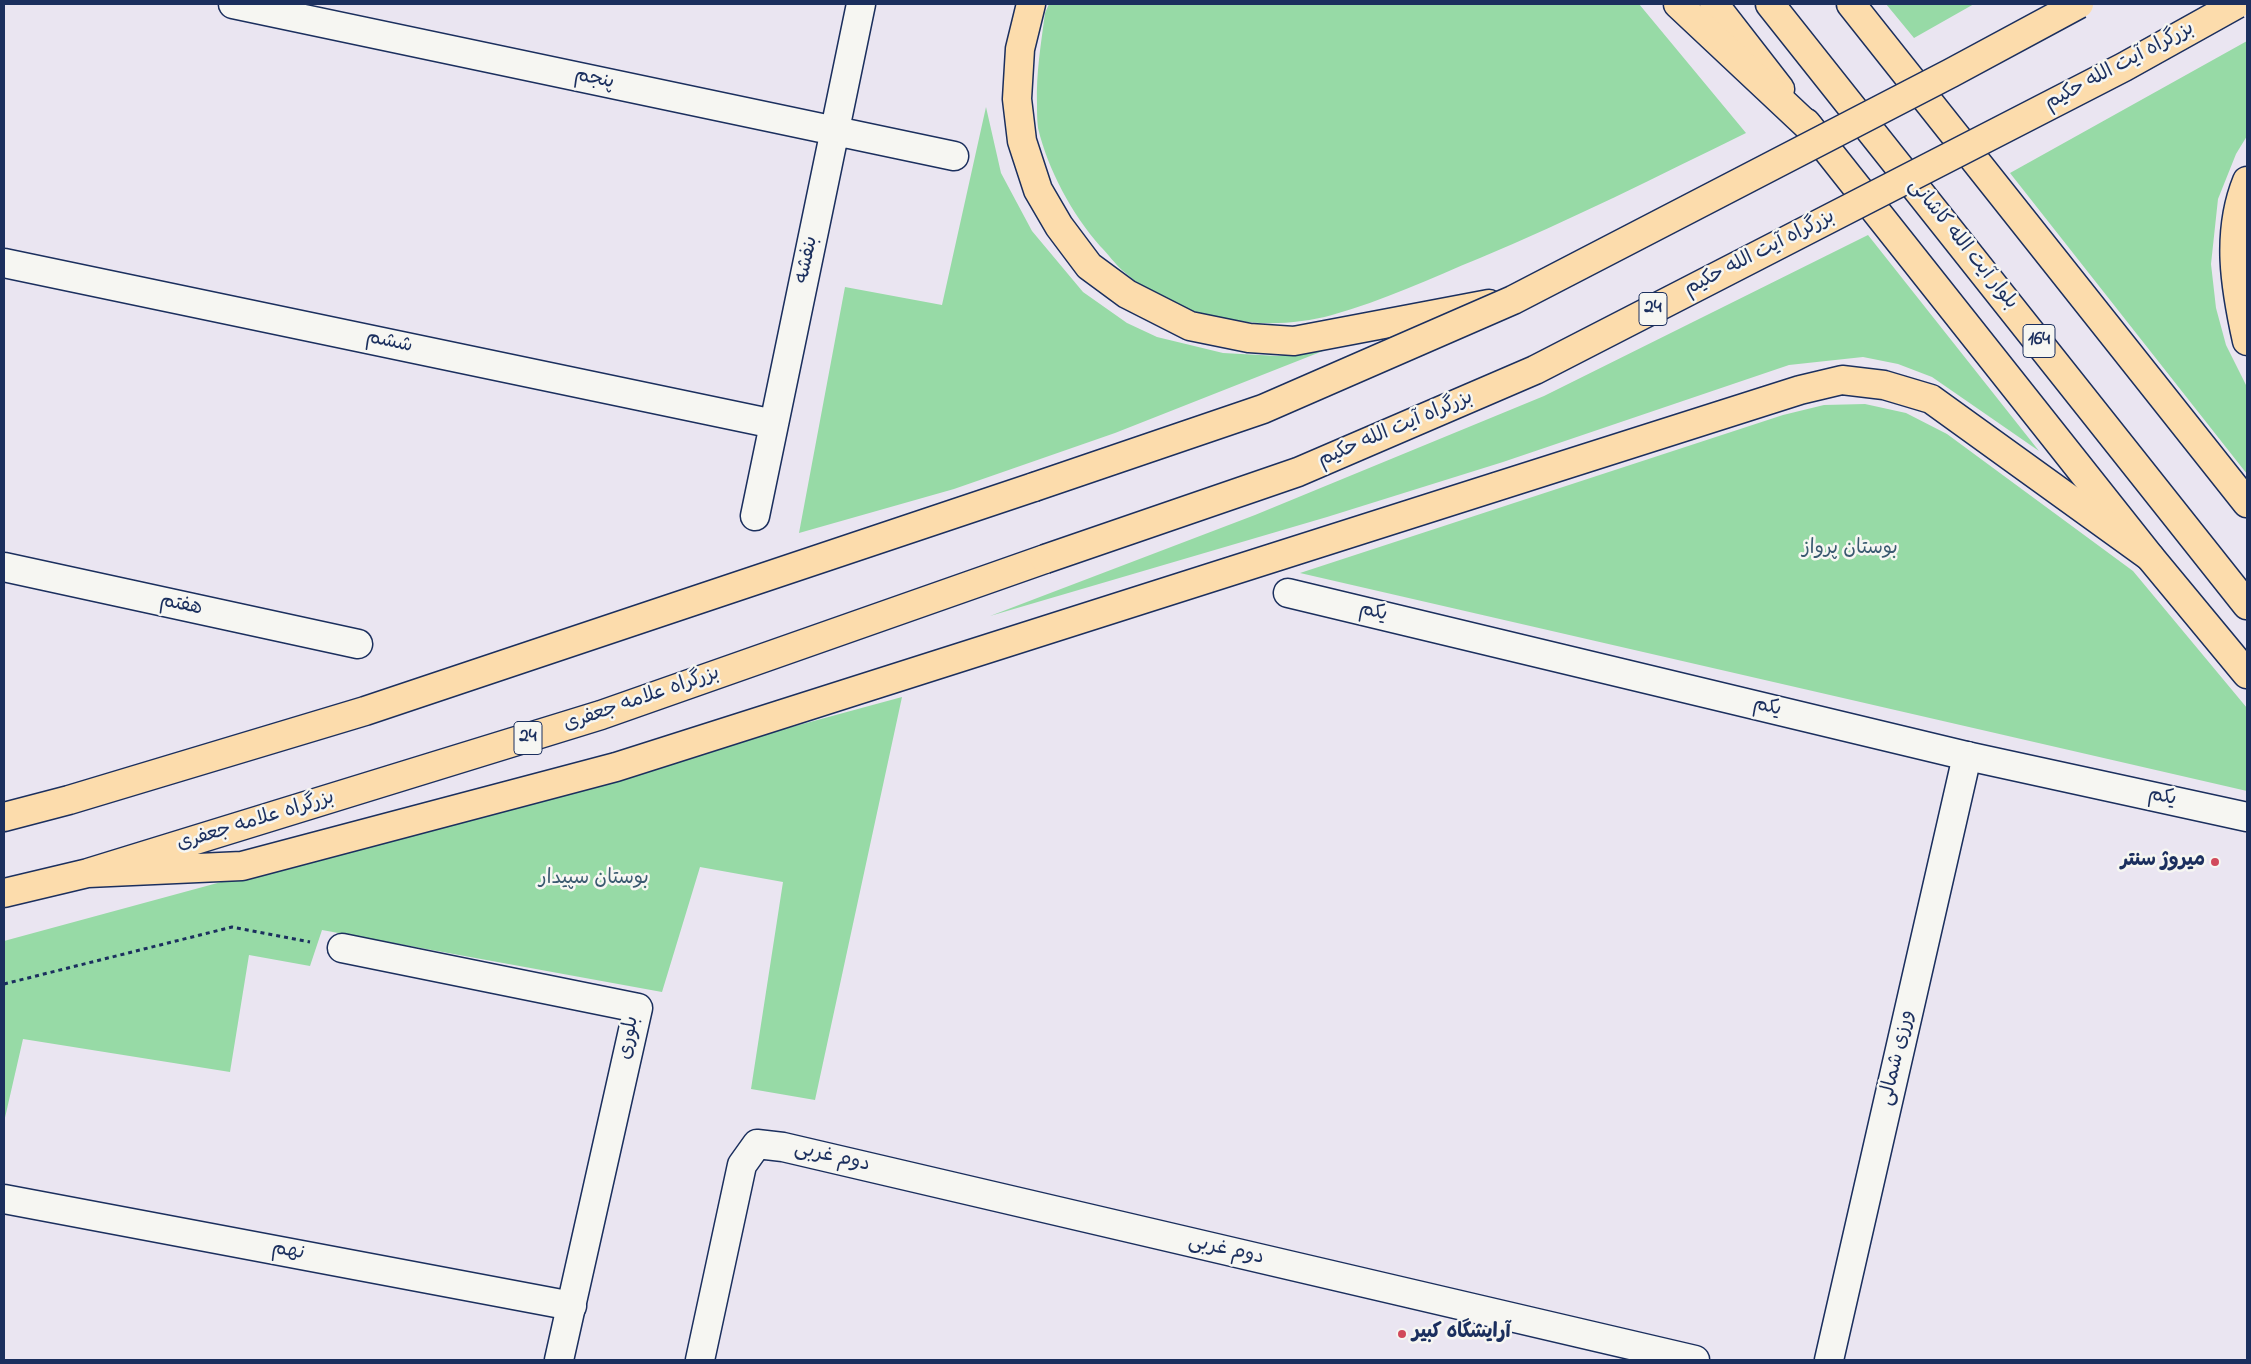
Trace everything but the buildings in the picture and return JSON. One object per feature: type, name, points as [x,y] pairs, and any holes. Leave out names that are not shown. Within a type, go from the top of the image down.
[{"type":"main road","points":[[1031,4],[1020,49],[1017,99],[1022,140],[1035,182],[1059,226],[1089,266],[1127,294],[1190,326],[1249,338],[1294,341],[1513,300]]},
{"type":"main road","points":[[1678,4],[1809,127]]},
{"type":"main road","points":[[1714,4],[1809,127],[2150,557],[2247,674]]},
{"type":"main road","name":"بلوار آیت الله کاشانی","points":[[1770,4],[2247,605]]},
{"type":"main road","points":[[1851,4],[2247,503]]},
{"type":"main road","points":[[4,817],[70,800],[365,710],[1263,409],[1513,300],[1916,92],[2079,4]]},
{"type":"main road","name":"بزرگراه آیت الله حکیم","points":[[1045,559],[1298,472],[1535,370],[2124,67],[2237,4]]},
{"type":"main road","points":[[2247,181],[2241,197],[2233,244],[2237,298],[2247,341]]},
{"type":"main road","points":[[88,874],[242,866],[616,768],[1772,399],[1842,380],[1884,385],[1931,399],[2150,557]]},
{"type":"main road","name":"بزرگراه علامه جعفری","points":[[4,893],[88,874],[601,715],[1045,559]]},
{"type":"street","name":"پنجم","points":[[233,4],[954,156]]},
{"type":"street","name":"بنفشه","points":[[755,516],[861,4]]},
{"type":"street","name":"ششم","points":[[4,263],[774,424]]},
{"type":"street","name":"هفتم","points":[[4,567],[358,644]]},
{"type":"street","name":"یکم","points":[[1288,593],[1967,756],[2247,817]]},
{"type":"street","name":"ورزی شمالی","points":[[1829,1360],[1967,756]]},
{"type":"street","name":"بلوری","points":[[342,948],[638,1008],[559,1360]]},
{"type":"street","name":"دوم غربی","points":[[700,1360],[742,1165],[757,1144],[783,1147],[1695,1360]]},
{"type":"street","name":"نهم","points":[[4,1199],[572,1306]]},
{"type":"path","points":[[4,984],[232,927],[342,948]]},
{"type":"green space","points":[[1049,4],[1639,4],[1746,133],[1548,228],[1370,303],[1305,321],[1278,323],[1250,322],[1222,318],[1195,311],[1169,301],[1145,288],[1123,271],[1080,220],[1062,191],[1042,144],[1037,122],[1039,58],[1045,13]]},
{"type":"green space","points":[[1886,4],[1974,4],[1914,38]]},
{"type":"green space","points":[[2247,41],[2247,136],[2236,154],[2218,199],[2211,264],[2216,308],[2226,345],[2247,387],[2247,474],[2010,173]]},
{"type":"green space","points":[[986,107],[1001,173],[1032,231],[1083,292],[1127,323],[1157,337],[1223,353],[1278,356],[1328,349],[1115,433],[954,489],[799,533],[845,287],[942,305]]},
{"type":"green space","points":[[1868,235],[2039,451],[1932,377],[1898,364],[1863,357],[1789,365],[1503,462],[1327,517],[990,616],[1255,515],[1544,396]]},
{"type":"green space","name":"بوستان پرواز","points":[[1865,404],[1906,413],[1947,434],[2133,571],[2247,708],[2247,791],[1300,573],[1783,415],[1824,405]]},
{"type":"green space","name":"بوستان سپیدار","points":[[902,697],[815,1100],[751,1089],[783,882],[700,867],[662,992],[322,930],[310,966],[249,955],[230,1072],[23,1039],[4,1122],[4,941]]},
{"type":"place","name":"میروژ سنتر","points":[[2215,862]]},
{"type":"place","name":"آرایشگاه کبیر","points":[[1402,1334]]}]
